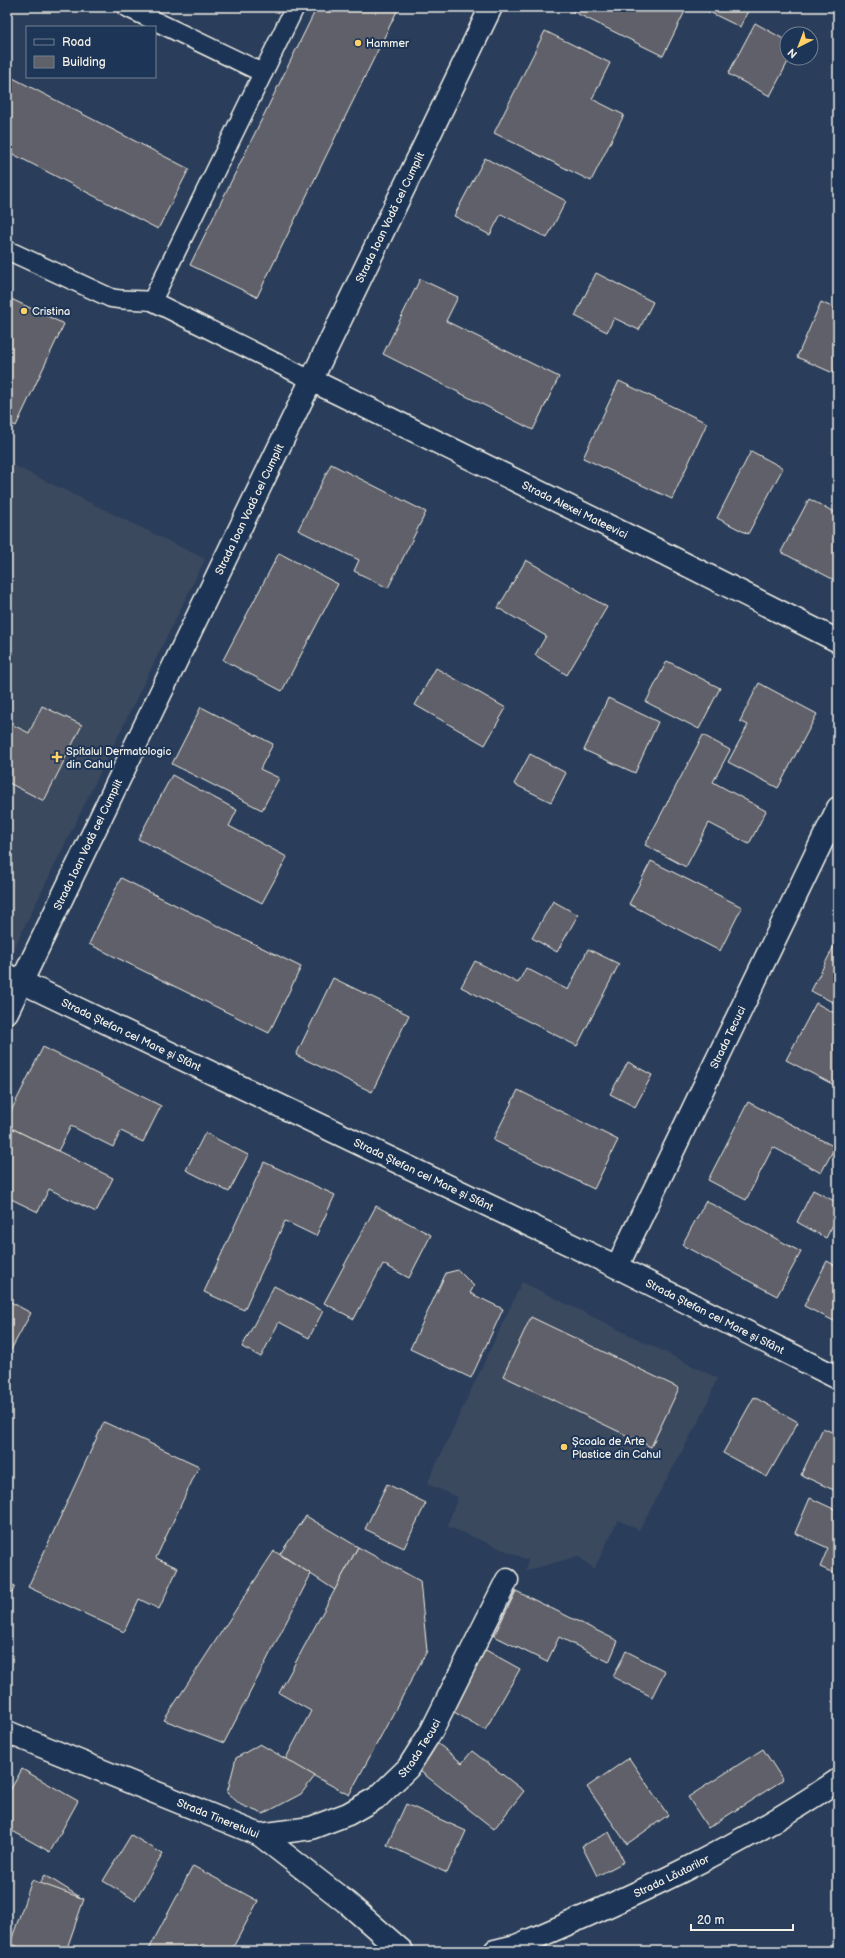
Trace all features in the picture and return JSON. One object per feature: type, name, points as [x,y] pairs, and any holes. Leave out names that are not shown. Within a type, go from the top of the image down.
[{"type":"street","name":"Strada Ioan Vodă cel Cumplit","points":[[7,1012],[14,979],[311,380],[491,7]]},
{"type":"street","name":"Strada Alexei Mateevici","points":[[311,380],[649,546],[838,641]]},
{"type":"street","name":"Strada Tecuci","points":[[617,1267],[838,808]]},
{"type":"street","name":"Strada Ștefan cel Mare și Sfânt","points":[[14,979],[617,1267],[838,1378]]},
{"type":"street","name":"Strada Tecuci","points":[[260,1835],[311,1828],[348,1814],[378,1796],[408,1768],[432,1730],[507,1580]]},
{"type":"street","name":"Strada Tineretului","points":[[7,1732],[260,1835],[346,1902],[402,1951]]},
{"type":"street","name":"Strada Lăutarilor","points":[[495,1951],[516,1946],[641,1891],[716,1854],[796,1808],[838,1780]]},
{"type":"lane","points":[[126,7],[262,73]]},
{"type":"lane","points":[[152,301],[295,7]]},
{"type":"lane","points":[[7,250],[111,298],[124,301],[138,299],[152,301],[311,380]]},
{"type":"shaded area","name":"Spitalul Dermatologic din Cahul","points":[[7,462],[205,559],[10,956],[7,954]]},
{"type":"shaded area","name":"Școala de Arte Plastice din Cahul","points":[[522,1282],[717,1378],[704,1411],[639,1530],[618,1520],[594,1569],[578,1556],[526,1571],[528,1560],[447,1526],[458,1497],[427,1484]]},
{"type":"building","points":[[317,7],[399,7],[257,297],[190,265]]},
{"type":"building","points":[[569,7],[687,7],[663,56],[568,9]]},
{"type":"building","points":[[699,7],[750,7],[740,27]]},
{"type":"building","points":[[755,23],[779,36],[779,66],[786,66],[770,96],[728,74]]},
{"type":"building","points":[[545,31],[610,63],[592,99],[624,115],[591,181],[494,133]]},
{"type":"building","points":[[7,75],[189,169],[158,229],[7,151]]},
{"type":"building","points":[[485,158],[566,201],[547,238],[501,214],[490,235],[454,216]]},
{"type":"building","points":[[596,273],[653,302],[639,330],[614,318],[607,332],[575,316]]},
{"type":"building","points":[[420,279],[458,297],[446,321],[559,377],[533,430],[383,354]]},
{"type":"building","points":[[7,297],[64,324],[16,426],[7,422]]},
{"type":"building","points":[[821,302],[838,310],[838,362],[833,373],[797,357]]},
{"type":"building","points":[[619,381],[707,423],[672,499],[583,458]]},
{"type":"building","points":[[751,451],[783,468],[748,534],[717,518]]},
{"type":"building","points":[[331,464],[426,512],[388,588],[354,571],[359,560],[298,530]]},
{"type":"building","points":[[809,499],[838,514],[838,582],[781,552]]},
{"type":"building","points":[[279,553],[338,584],[282,691],[223,660]]},
{"type":"building","points":[[526,560],[607,607],[567,675],[535,655],[546,636],[498,608]]},
{"type":"building","points":[[667,661],[720,688],[699,729],[646,702]]},
{"type":"building","points":[[436,668],[506,708],[485,745],[415,705]]},
{"type":"building","points":[[759,683],[817,714],[778,788],[728,762],[748,725],[740,721]]},
{"type":"building","points":[[608,698],[658,722],[635,773],[584,750]]},
{"type":"building","points":[[42,706],[82,725],[44,801],[7,782],[7,722],[29,733]]},
{"type":"building","points":[[201,707],[273,744],[260,769],[279,778],[262,810],[172,764]]},
{"type":"building","points":[[703,735],[730,750],[713,782],[766,811],[749,844],[709,823],[686,867],[645,845]]},
{"type":"building","points":[[530,754],[566,773],[551,802],[514,784]]},
{"type":"building","points":[[172,775],[237,810],[229,826],[287,857],[262,903],[138,839]]},
{"type":"building","points":[[651,861],[742,907],[720,951],[629,904]]},
{"type":"building","points":[[121,878],[301,967],[269,1033],[89,944]]},
{"type":"building","points":[[553,901],[578,915],[557,952],[532,938]]},
{"type":"building","points":[[834,946],[838,948],[838,1005],[811,991]]},
{"type":"building","points":[[588,949],[619,964],[577,1046],[461,987],[475,961],[518,983],[526,968],[568,990]]},
{"type":"building","points":[[333,978],[409,1015],[372,1092],[296,1055]]},
{"type":"building","points":[[816,1003],[838,1015],[838,1087],[786,1060]]},
{"type":"building","points":[[43,1047],[161,1106],[143,1142],[121,1131],[113,1147],[71,1126],[58,1151],[7,1126],[7,1119]]},
{"type":"building","points":[[628,1062],[652,1075],[635,1107],[610,1094]]},
{"type":"building","points":[[518,1090],[618,1140],[594,1189],[493,1140]]},
{"type":"building","points":[[748,1102],[835,1147],[821,1173],[773,1147],[746,1200],[708,1180]]},
{"type":"building","points":[[7,1126],[113,1178],[96,1212],[49,1189],[38,1212],[9,1198],[7,1202]]},
{"type":"building","points":[[205,1133],[248,1155],[229,1192],[186,1170]]},
{"type":"building","points":[[264,1162],[335,1195],[316,1236],[285,1221],[244,1310],[204,1292]]},
{"type":"building","points":[[813,1190],[838,1203],[838,1215],[826,1238],[797,1222]]},
{"type":"building","points":[[706,1201],[801,1252],[777,1296],[682,1245]]},
{"type":"building","points":[[376,1206],[431,1235],[409,1278],[383,1264],[354,1319],[324,1303]]},
{"type":"building","points":[[827,1261],[838,1267],[838,1323],[804,1306]]},
{"type":"building","points":[[458,1270],[474,1286],[470,1293],[503,1309],[471,1378],[410,1349],[446,1273]]},
{"type":"building","points":[[274,1286],[323,1311],[309,1338],[279,1322],[261,1357],[242,1347]]},
{"type":"building","points":[[7,1300],[31,1313],[7,1357]]},
{"type":"building","points":[[531,1317],[679,1388],[651,1447],[503,1376]]},
{"type":"building","points":[[754,1397],[798,1422],[767,1477],[723,1453]]},
{"type":"building","points":[[104,1422],[199,1466],[156,1558],[178,1568],[159,1609],[139,1599],[124,1632],[28,1587]]},
{"type":"building","points":[[823,1428],[838,1435],[838,1492],[801,1475]]},
{"type":"building","points":[[387,1484],[426,1503],[404,1548],[365,1529]]},
{"type":"building","points":[[810,1498],[838,1511],[838,1575],[820,1567],[828,1548],[795,1533]]},
{"type":"building","points":[[306,1516],[358,1547],[335,1590],[280,1554]]},
{"type":"building","points":[[358,1547],[420,1581],[427,1651],[349,1795],[285,1760],[311,1711],[279,1693]]},
{"type":"building","points":[[274,1551],[311,1574],[224,1743],[164,1720]]},
{"type":"building","points":[[7,1582],[15,1586],[7,1603]]},
{"type":"building","points":[[516,1591],[618,1641],[609,1662],[559,1637],[547,1662],[494,1636]]},
{"type":"building","points":[[484,1649],[520,1669],[485,1730],[449,1709]]},
{"type":"building","points":[[626,1651],[665,1671],[652,1697],[613,1677]]},
{"type":"building","points":[[436,1742],[462,1763],[472,1751],[524,1791],[494,1829],[416,1768]]},
{"type":"building","points":[[260,1744],[315,1776],[301,1794],[263,1814],[241,1805],[227,1793],[236,1758]]},
{"type":"building","points":[[763,1749],[783,1780],[708,1828],[688,1797]]},
{"type":"building","points":[[629,1758],[668,1815],[627,1844],[587,1787]]},
{"type":"building","points":[[22,1769],[78,1801],[50,1852],[7,1828],[7,1796]]},
{"type":"building","points":[[406,1804],[466,1831],[447,1873],[387,1845]]},
{"type":"building","points":[[609,1832],[624,1862],[597,1876],[582,1846]]},
{"type":"building","points":[[131,1835],[163,1854],[135,1900],[103,1881]]},
{"type":"building","points":[[193,1866],[258,1901],[231,1951],[215,1951],[202,1944],[198,1951],[148,1951]]},
{"type":"building","points":[[45,1875],[80,1897],[58,1931],[24,1909]]},
{"type":"building","points":[[32,1880],[84,1899],[66,1951],[31,1951],[10,1944]]},
{"type":"place","name":"Hammer","points":[[358,43]]},
{"type":"place","name":"Cristina","points":[[24,311]]},
{"type":"place","name":"Spitalul Dermatologic din Cahul","points":[[57,757]]},
{"type":"place","name":"Școala de Arte Plastice din Cahul","points":[[564,1447]]}]
